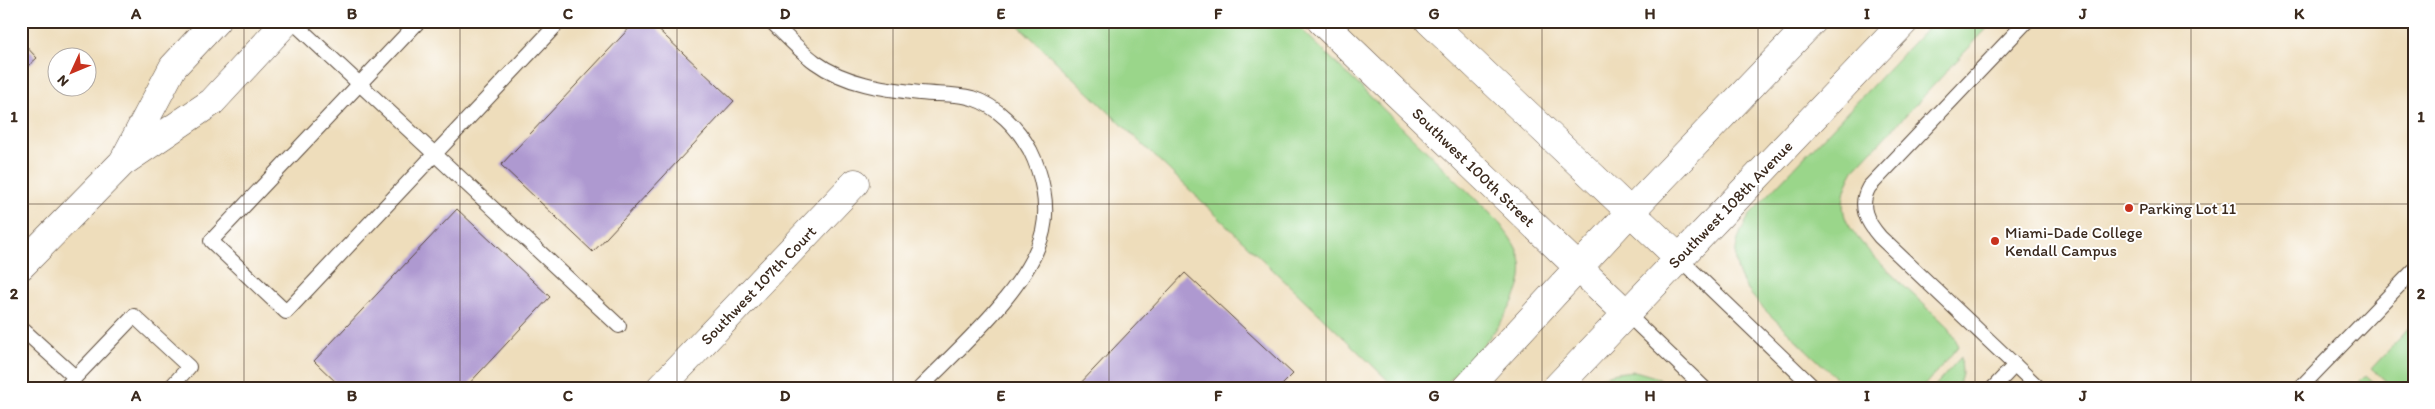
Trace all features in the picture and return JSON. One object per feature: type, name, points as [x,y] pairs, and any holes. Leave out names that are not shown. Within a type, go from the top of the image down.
[{"type":"street","points":[[122,163],[172,67],[216,21]]},
{"type":"street","points":[[21,266],[122,163],[212,102],[287,21]]},
{"type":"street","name":"Southwest 100th Street","points":[[1322,21],[1626,313]]},
{"type":"street","points":[[1429,21],[1679,258]]},
{"type":"street","points":[[1468,388],[1631,211],[1813,21]]},
{"type":"street","name":"Southwest 108th Avenue","points":[[1556,388],[1905,21]]},
{"type":"street","name":"Southwest 107th Court","points":[[660,388],[855,182]]},
{"type":"lane","points":[[292,21],[620,326]]},
{"type":"lane","points":[[419,21],[211,241],[286,312],[560,21]]},
{"type":"lane","points":[[771,21],[816,63],[844,78],[882,88],[958,95],[984,103],[1012,124],[1025,142],[1035,162],[1042,185],[1045,216],[1043,231],[1032,259],[1007,295],[985,321],[920,388]]},
{"type":"lane","points":[[2027,21],[1874,181],[1866,192],[1864,205],[1868,222],[1880,238],[2039,388]]},
{"type":"lane","points":[[1679,258],[1814,388]]},
{"type":"lane","points":[[2300,388],[2414,270]]},
{"type":"lane","points":[[1626,313],[1704,388]]},
{"type":"lane","points":[[65,388],[134,316],[189,366],[170,388]]},
{"type":"lane","points":[[21,328],[75,377]]},
{"type":"lane","points":[[1993,388],[2015,365]]},
{"type":"green space","points":[[1014,21],[1293,21],[1497,220],[1510,237],[1519,255],[1521,272],[1518,290],[1509,309],[1483,345],[1442,388],[1396,388]]},
{"type":"green space","points":[[1934,21],[1994,21],[1854,170],[1845,192],[1843,204],[1845,217],[1851,229],[1862,243],[1949,328],[1959,346],[1922,388],[1847,388],[1749,292],[1741,279],[1736,264],[1736,249],[1741,231],[1752,212]]},
{"type":"green space","points":[[2414,323],[2414,388],[2393,388],[2372,368]]},
{"type":"green space","points":[[1961,357],[1962,374],[1958,388],[1933,388]]},
{"type":"green space","points":[[1635,371],[1659,378],[1672,388],[1581,388],[1593,380],[1606,375]]},
{"type":"green space","points":[[2366,375],[2380,388],[2353,388]]},
{"type":"building","points":[[636,21],[649,21],[734,101],[593,252],[501,165]]},
{"type":"building","points":[[21,41],[37,58],[21,72]]},
{"type":"building","points":[[457,209],[550,297],[465,388],[342,388],[314,361]]},
{"type":"building","points":[[1185,273],[1293,374],[1279,388],[1076,388]]},
{"type":"place","name":"Parking Lot 11","points":[[2129,208]]},
{"type":"place","name":"Miami-Dade College Kendall Campus","points":[[1995,241]]}]
